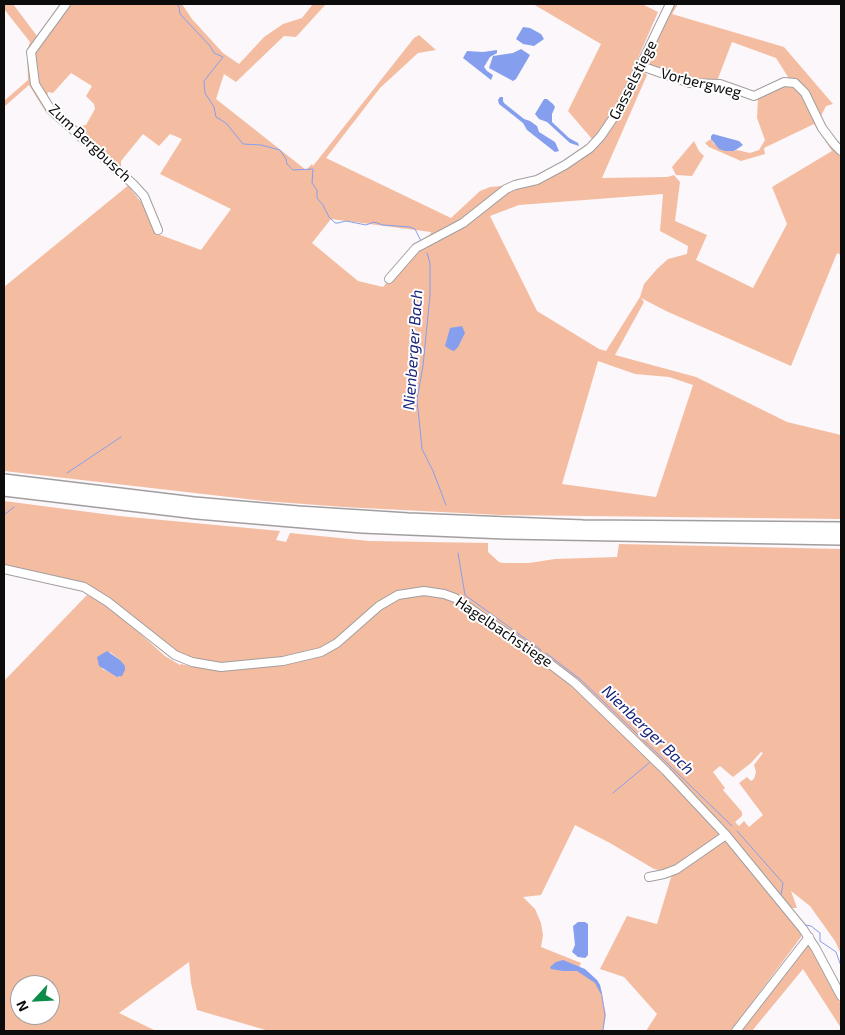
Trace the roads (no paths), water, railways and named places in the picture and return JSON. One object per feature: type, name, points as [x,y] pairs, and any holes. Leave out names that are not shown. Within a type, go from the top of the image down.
[{"type":"highway","points":[[4,480],[292,517],[518,524],[841,528]]},
{"type":"highway","points":[[4,490],[139,507],[497,533],[841,539]]},
{"type":"street","name":"Zum Bergbusch","points":[[66,4],[30,52],[35,84],[51,110],[144,196],[158,230]]},
{"type":"street","name":"Gasselstiege","points":[[389,279],[416,248],[463,223],[506,189],[537,180],[590,148],[601,136],[620,108],[670,4]]},
{"type":"street","name":"Vorbergweg","points":[[641,66],[690,83],[720,84],[754,96],[784,82],[796,83],[805,93],[822,128],[841,151]]},
{"type":"street","name":"Hagelbachstiege","points":[[4,569],[84,587],[108,602],[175,654],[192,662],[221,667],[283,661],[321,652],[337,643],[379,606],[398,595],[424,591],[455,598],[541,656],[576,683],[666,771],[726,836],[808,937],[841,996]]},
{"type":"street","points":[[650,876],[664,874],[677,869],[726,836]]},
{"type":"street","points":[[736,1031],[808,937]]},
{"type":"water","points":[[523,27],[530,28],[541,34],[544,39],[534,46],[523,44],[516,39]]},
{"type":"water","points":[[521,49],[530,55],[513,81],[489,68],[493,56],[513,53]]},
{"type":"water","points":[[497,50],[497,53],[490,57],[484,67],[493,75],[491,80],[463,58],[467,51],[483,52]]},
{"type":"water","points":[[500,97],[503,97],[504,103],[524,119],[537,126],[539,132],[555,142],[559,151],[555,152],[527,130],[523,123],[499,104],[498,100]]},
{"type":"water","points":[[544,99],[547,99],[555,107],[552,114],[552,122],[569,138],[578,143],[579,146],[570,143],[535,114]]},
{"type":"water","points":[[713,134],[739,141],[743,145],[734,151],[719,149],[711,139]]},
{"type":"water","points":[[462,326],[465,333],[458,347],[454,351],[451,350],[445,346],[450,328]]},
{"type":"water","points":[[107,651],[125,666],[122,676],[117,677],[99,666],[97,657]]},
{"type":"water","points":[[578,922],[588,924],[588,955],[585,958],[578,957],[572,952],[575,945],[573,926]]},
{"type":"water","points":[[563,960],[585,969],[597,980],[603,998],[595,983],[577,971],[551,969],[550,967],[556,962]]},
{"type":"waterway","name":"Nienberger Bach","points":[[177,4],[180,14],[210,46],[214,53],[223,57],[204,81],[205,93],[214,107],[216,117],[226,123],[243,144],[261,145],[280,150],[287,164],[293,170],[313,169],[312,183],[317,190],[317,198],[335,223],[346,221],[366,225],[374,222],[383,225],[410,227],[415,229],[421,241]]},
{"type":"waterway","name":"Nienberger Bach","points":[[427,253],[430,263],[430,295],[423,366],[417,399],[422,449],[446,505]]},
{"type":"waterway","points":[[67,473],[121,437]]},
{"type":"waterway","points":[[4,515],[14,507]]},
{"type":"waterway","name":"Nienberger Bach","points":[[458,553],[465,595],[541,650]]},
{"type":"waterway","name":"Nienberger Bach","points":[[546,653],[580,679],[732,826]]},
{"type":"waterway","points":[[613,793],[649,763]]},
{"type":"waterway","name":"Nienberger Bach","points":[[737,831],[783,883],[781,895]]},
{"type":"waterway","name":"Nienberger Bach","points":[[805,925],[811,926],[820,933],[820,941],[836,952],[841,966]]},
{"type":"waterway","points":[[602,997],[605,1015],[603,1031]]}]
